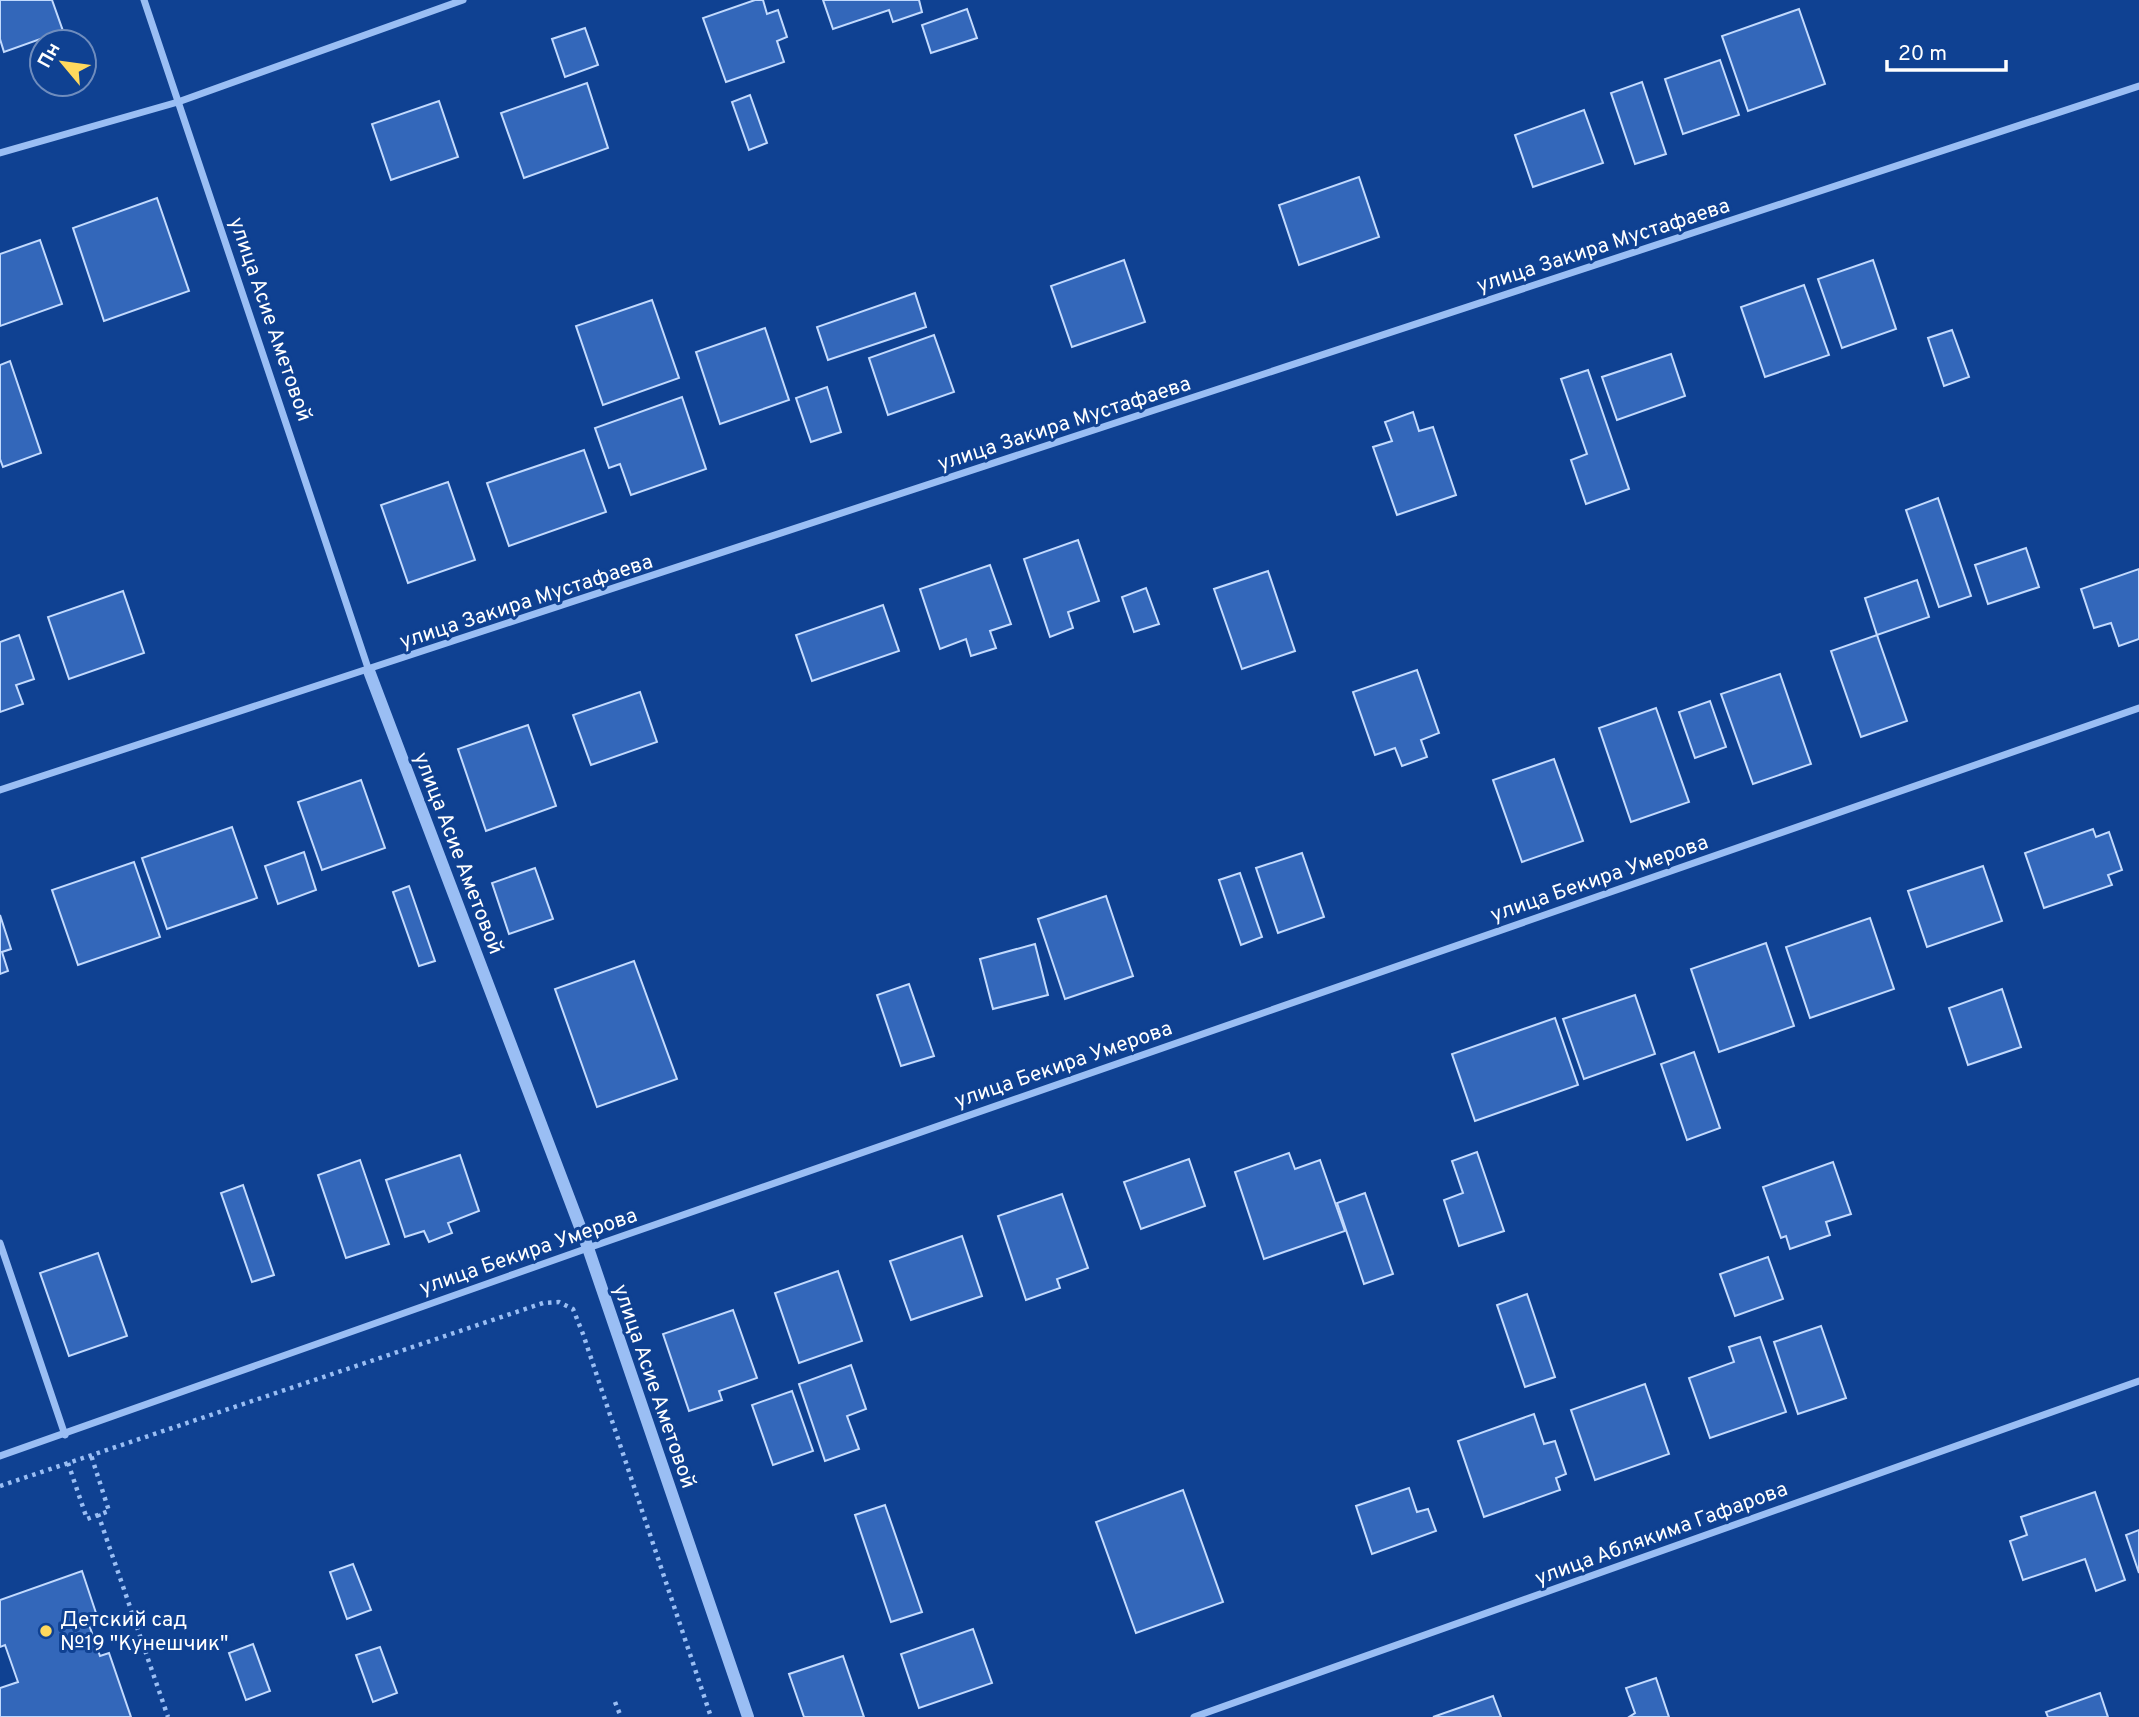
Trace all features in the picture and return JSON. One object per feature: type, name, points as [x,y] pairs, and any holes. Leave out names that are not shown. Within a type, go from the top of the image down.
[{"type":"street","name":"улица Асие Аметовой","points":[[144,0],[369,671],[588,1248],[748,1717]]},
{"type":"street","points":[[0,153],[178,102],[463,0]]},
{"type":"street","name":"улица Закира Мустафаева","points":[[0,790],[369,671],[2139,86]]},
{"type":"street","name":"улица Бекира Умерова","points":[[0,1456],[588,1248],[2139,708]]},
{"type":"street","points":[[0,1243],[65,1435]]},
{"type":"street","name":"улица Аблякима Гафарова","points":[[1194,1717],[2139,1381]]},
{"type":"path","points":[[0,1486],[543,1303],[559,1302],[573,1309],[583,1334],[711,1717]]},
{"type":"path","points":[[68,1463],[88,1519],[109,1511],[91,1455]]},
{"type":"path","points":[[98,1514],[168,1717]]},
{"type":"path","points":[[615,1702],[621,1717]]},
{"type":"building","points":[[0,0],[52,0],[62,28],[28,28],[28,43],[4,52],[0,39]]},
{"type":"building","points":[[755,0],[763,0],[767,14],[778,10],[787,37],[777,41],[784,62],[726,82],[703,18]]},
{"type":"building","points":[[823,0],[919,0],[922,12],[893,22],[889,10],[833,29]]},
{"type":"building","points":[[967,9],[977,38],[931,53],[922,25]]},
{"type":"building","points":[[1799,9],[1825,84],[1748,111],[1722,36]]},
{"type":"building","points":[[585,28],[598,65],[565,77],[552,39]]},
{"type":"building","points":[[1720,60],[1739,115],[1683,134],[1665,79]]},
{"type":"building","points":[[1642,82],[1666,154],[1635,164],[1611,93]]},
{"type":"building","points":[[587,83],[608,148],[524,178],[501,113]]},
{"type":"building","points":[[750,95],[767,143],[749,150],[732,102]]},
{"type":"building","points":[[439,101],[458,157],[391,180],[372,124]]},
{"type":"building","points":[[1584,110],[1603,163],[1533,187],[1515,135]]},
{"type":"building","points":[[1359,177],[1379,237],[1299,265],[1279,205]]},
{"type":"building","points":[[157,198],[189,291],[104,321],[73,228]]},
{"type":"building","points":[[40,240],[62,304],[0,326],[0,254]]},
{"type":"building","points":[[1124,260],[1145,322],[1072,347],[1051,286]]},
{"type":"building","points":[[1873,260],[1896,329],[1842,348],[1818,279]]},
{"type":"building","points":[[1804,285],[1829,355],[1765,377],[1741,307]]},
{"type":"building","points":[[915,293],[926,327],[828,360],[817,327]]},
{"type":"building","points":[[652,300],[679,378],[603,405],[576,326]]},
{"type":"building","points":[[765,328],[789,400],[720,424],[696,352]]},
{"type":"building","points":[[1952,330],[1969,377],[1944,386],[1928,338]]},
{"type":"building","points":[[934,335],[954,392],[888,415],[869,358]]},
{"type":"building","points":[[1671,354],[1685,396],[1617,420],[1602,377]]},
{"type":"building","points":[[10,361],[41,453],[3,467],[0,459],[0,365]]},
{"type":"building","points":[[1588,370],[1629,489],[1586,504],[1571,460],[1587,454],[1561,379]]},
{"type":"building","points":[[827,387],[841,432],[811,442],[796,398]]},
{"type":"building","points":[[682,397],[706,469],[631,495],[620,464],[609,468],[595,428]]},
{"type":"building","points":[[1413,412],[1419,431],[1433,427],[1456,495],[1397,515],[1373,447],[1392,441],[1385,422]]},
{"type":"building","points":[[584,450],[606,512],[509,546],[487,483]]},
{"type":"building","points":[[448,482],[475,560],[408,583],[381,505]]},
{"type":"building","points":[[1938,498],[1971,596],[1939,607],[1906,510]]},
{"type":"building","points":[[1078,540],[1099,601],[1068,612],[1073,628],[1050,637],[1024,559]]},
{"type":"building","points":[[2026,548],[2039,587],[1988,604],[1975,565]]},
{"type":"building","points":[[990,565],[1011,624],[990,631],[996,648],[971,656],[966,639],[940,649],[920,589]]},
{"type":"building","points":[[2139,569],[2139,639],[2119,646],[2111,623],[2094,628],[2081,589]]},
{"type":"building","points":[[1268,571],[1295,651],[1242,669],[1214,589]]},
{"type":"building","points":[[1917,580],[1929,617],[1877,635],[1865,598]]},
{"type":"building","points":[[1146,588],[1159,624],[1134,632],[1122,597]]},
{"type":"building","points":[[123,591],[144,653],[69,679],[48,617]]},
{"type":"building","points":[[883,605],[899,651],[812,681],[796,635]]},
{"type":"building","points":[[19,635],[34,679],[16,685],[23,704],[0,712],[0,642]]},
{"type":"building","points":[[1877,635],[1907,721],[1861,737],[1831,651]]},
{"type":"building","points":[[1417,670],[1439,733],[1421,740],[1427,757],[1402,766],[1395,748],[1375,755],[1353,692]]},
{"type":"building","points":[[1780,674],[1811,764],[1753,784],[1721,694]]},
{"type":"building","points":[[640,692],[657,742],[591,765],[573,715]]},
{"type":"building","points":[[1710,701],[1726,747],[1695,758],[1679,712]]},
{"type":"building","points":[[1656,708],[1689,802],[1631,822],[1599,728]]},
{"type":"building","points":[[528,725],[556,806],[486,831],[458,749]]},
{"type":"building","points":[[1554,759],[1583,841],[1522,862],[1493,780]]},
{"type":"building","points":[[361,780],[385,848],[322,870],[298,802]]},
{"type":"building","points":[[232,827],[257,898],[167,929],[142,858]]},
{"type":"building","points":[[2093,829],[2096,837],[2109,832],[2122,870],[2108,875],[2112,885],[2044,908],[2025,853]]},
{"type":"building","points":[[304,852],[316,890],[278,904],[265,866]]},
{"type":"building","points":[[1302,853],[1324,917],[1278,933],[1256,868]]},
{"type":"building","points":[[134,862],[160,937],[78,965],[52,890]]},
{"type":"building","points":[[1983,866],[2002,921],[1927,947],[1908,891]]},
{"type":"building","points":[[535,868],[553,919],[509,934],[492,883]]},
{"type":"building","points":[[1240,873],[1262,937],[1241,945],[1219,880]]},
{"type":"building","points":[[409,886],[435,961],[419,966],[393,892]]},
{"type":"building","points":[[1106,896],[1133,976],[1065,999],[1038,919]]},
{"type":"building","points":[[0,915],[11,949],[2,952],[8,971],[0,974]]},
{"type":"building","points":[[1870,918],[1894,989],[1810,1018],[1786,947]]},
{"type":"building","points":[[1766,943],[1794,1026],[1719,1052],[1691,969]]},
{"type":"building","points":[[1035,944],[1048,995],[993,1009],[980,959]]},
{"type":"building","points":[[634,961],[677,1079],[597,1107],[555,989]]},
{"type":"building","points":[[909,984],[934,1056],[901,1066],[877,995]]},
{"type":"building","points":[[2002,989],[2021,1047],[1968,1065],[1949,1008]]},
{"type":"building","points":[[1635,995],[1655,1054],[1584,1079],[1563,1019]]},
{"type":"building","points":[[1555,1018],[1578,1085],[1475,1121],[1452,1054]]},
{"type":"building","points":[[1694,1052],[1720,1128],[1687,1140],[1661,1064]]},
{"type":"building","points":[[1477,1152],[1504,1231],[1459,1246],[1444,1200],[1463,1193],[1452,1161]]},
{"type":"building","points":[[1289,1153],[1295,1169],[1320,1160],[1345,1231],[1264,1259],[1235,1172]]},
{"type":"building","points":[[460,1155],[479,1211],[448,1223],[452,1233],[429,1242],[424,1231],[405,1237],[386,1180]]},
{"type":"building","points":[[1189,1159],[1205,1206],[1141,1229],[1124,1182]]},
{"type":"building","points":[[360,1160],[389,1244],[346,1258],[318,1175]]},
{"type":"building","points":[[1833,1162],[1851,1214],[1826,1222],[1830,1235],[1790,1249],[1786,1236],[1781,1238],[1763,1187]]},
{"type":"building","points":[[243,1185],[274,1275],[252,1282],[221,1193]]},
{"type":"building","points":[[1365,1193],[1393,1274],[1364,1284],[1337,1203]]},
{"type":"building","points":[[1062,1194],[1088,1268],[1057,1279],[1060,1288],[1026,1300],[998,1216]]},
{"type":"building","points":[[962,1236],[982,1296],[911,1320],[890,1261]]},
{"type":"building","points":[[98,1253],[127,1336],[69,1356],[40,1273]]},
{"type":"building","points":[[1768,1257],[1783,1299],[1735,1316],[1720,1274]]},
{"type":"building","points":[[838,1271],[862,1341],[799,1363],[775,1293]]},
{"type":"building","points":[[1527,1294],[1555,1377],[1525,1387],[1497,1305]]},
{"type":"building","points":[[733,1310],[757,1378],[719,1391],[722,1400],[689,1411],[663,1334]]},
{"type":"building","points":[[1821,1326],[1846,1398],[1798,1414],[1774,1342]]},
{"type":"building","points":[[1760,1337],[1786,1412],[1710,1438],[1689,1378],[1734,1362],[1729,1347]]},
{"type":"building","points":[[851,1365],[866,1409],[847,1416],[859,1449],[825,1461],[799,1384]]},
{"type":"building","points":[[1645,1384],[1669,1454],[1595,1480],[1571,1410]]},
{"type":"building","points":[[792,1391],[813,1451],[773,1465],[752,1405]]},
{"type":"building","points":[[1534,1414],[1544,1444],[1555,1441],[1566,1474],[1556,1478],[1560,1490],[1484,1517],[1458,1441]]},
{"type":"building","points":[[1409,1488],[1417,1512],[1428,1509],[1436,1531],[1372,1554],[1356,1506]]},
{"type":"building","points":[[1183,1490],[1223,1602],[1136,1633],[1096,1522]]},
{"type":"building","points":[[2095,1492],[2125,1580],[2096,1591],[2085,1559],[2023,1580],[2010,1541],[2027,1535],[2021,1517]]},
{"type":"building","points":[[885,1505],[922,1612],[891,1622],[855,1515]]},
{"type":"building","points":[[2139,1530],[2139,1573],[2126,1535]]},
{"type":"building","points":[[353,1564],[371,1610],[347,1619],[330,1572]]},
{"type":"building","name":"Детский сад №19 \"Кунешчик\"","points":[[82,1571],[96,1613],[86,1616],[100,1656],[109,1653],[131,1717],[0,1717],[0,1688],[18,1682],[5,1645],[0,1647],[0,1600]]},
{"type":"building","points":[[973,1629],[992,1683],[919,1708],[901,1654]]},
{"type":"building","points":[[253,1644],[270,1691],[246,1700],[229,1653]]},
{"type":"building","points":[[380,1647],[397,1693],[373,1702],[356,1655]]},
{"type":"building","points":[[843,1656],[864,1717],[804,1717],[789,1674]]},
{"type":"building","points":[[1656,1678],[1669,1717],[1629,1717],[1635,1713],[1626,1688]]},
{"type":"building","points":[[2100,1693],[2108,1717],[2048,1717],[2046,1712]]},
{"type":"building","points":[[1493,1696],[1501,1717],[1433,1717]]},
{"type":"place","name":"Детский сад №19 \"Кунешчик\"","points":[[46,1631]]}]
